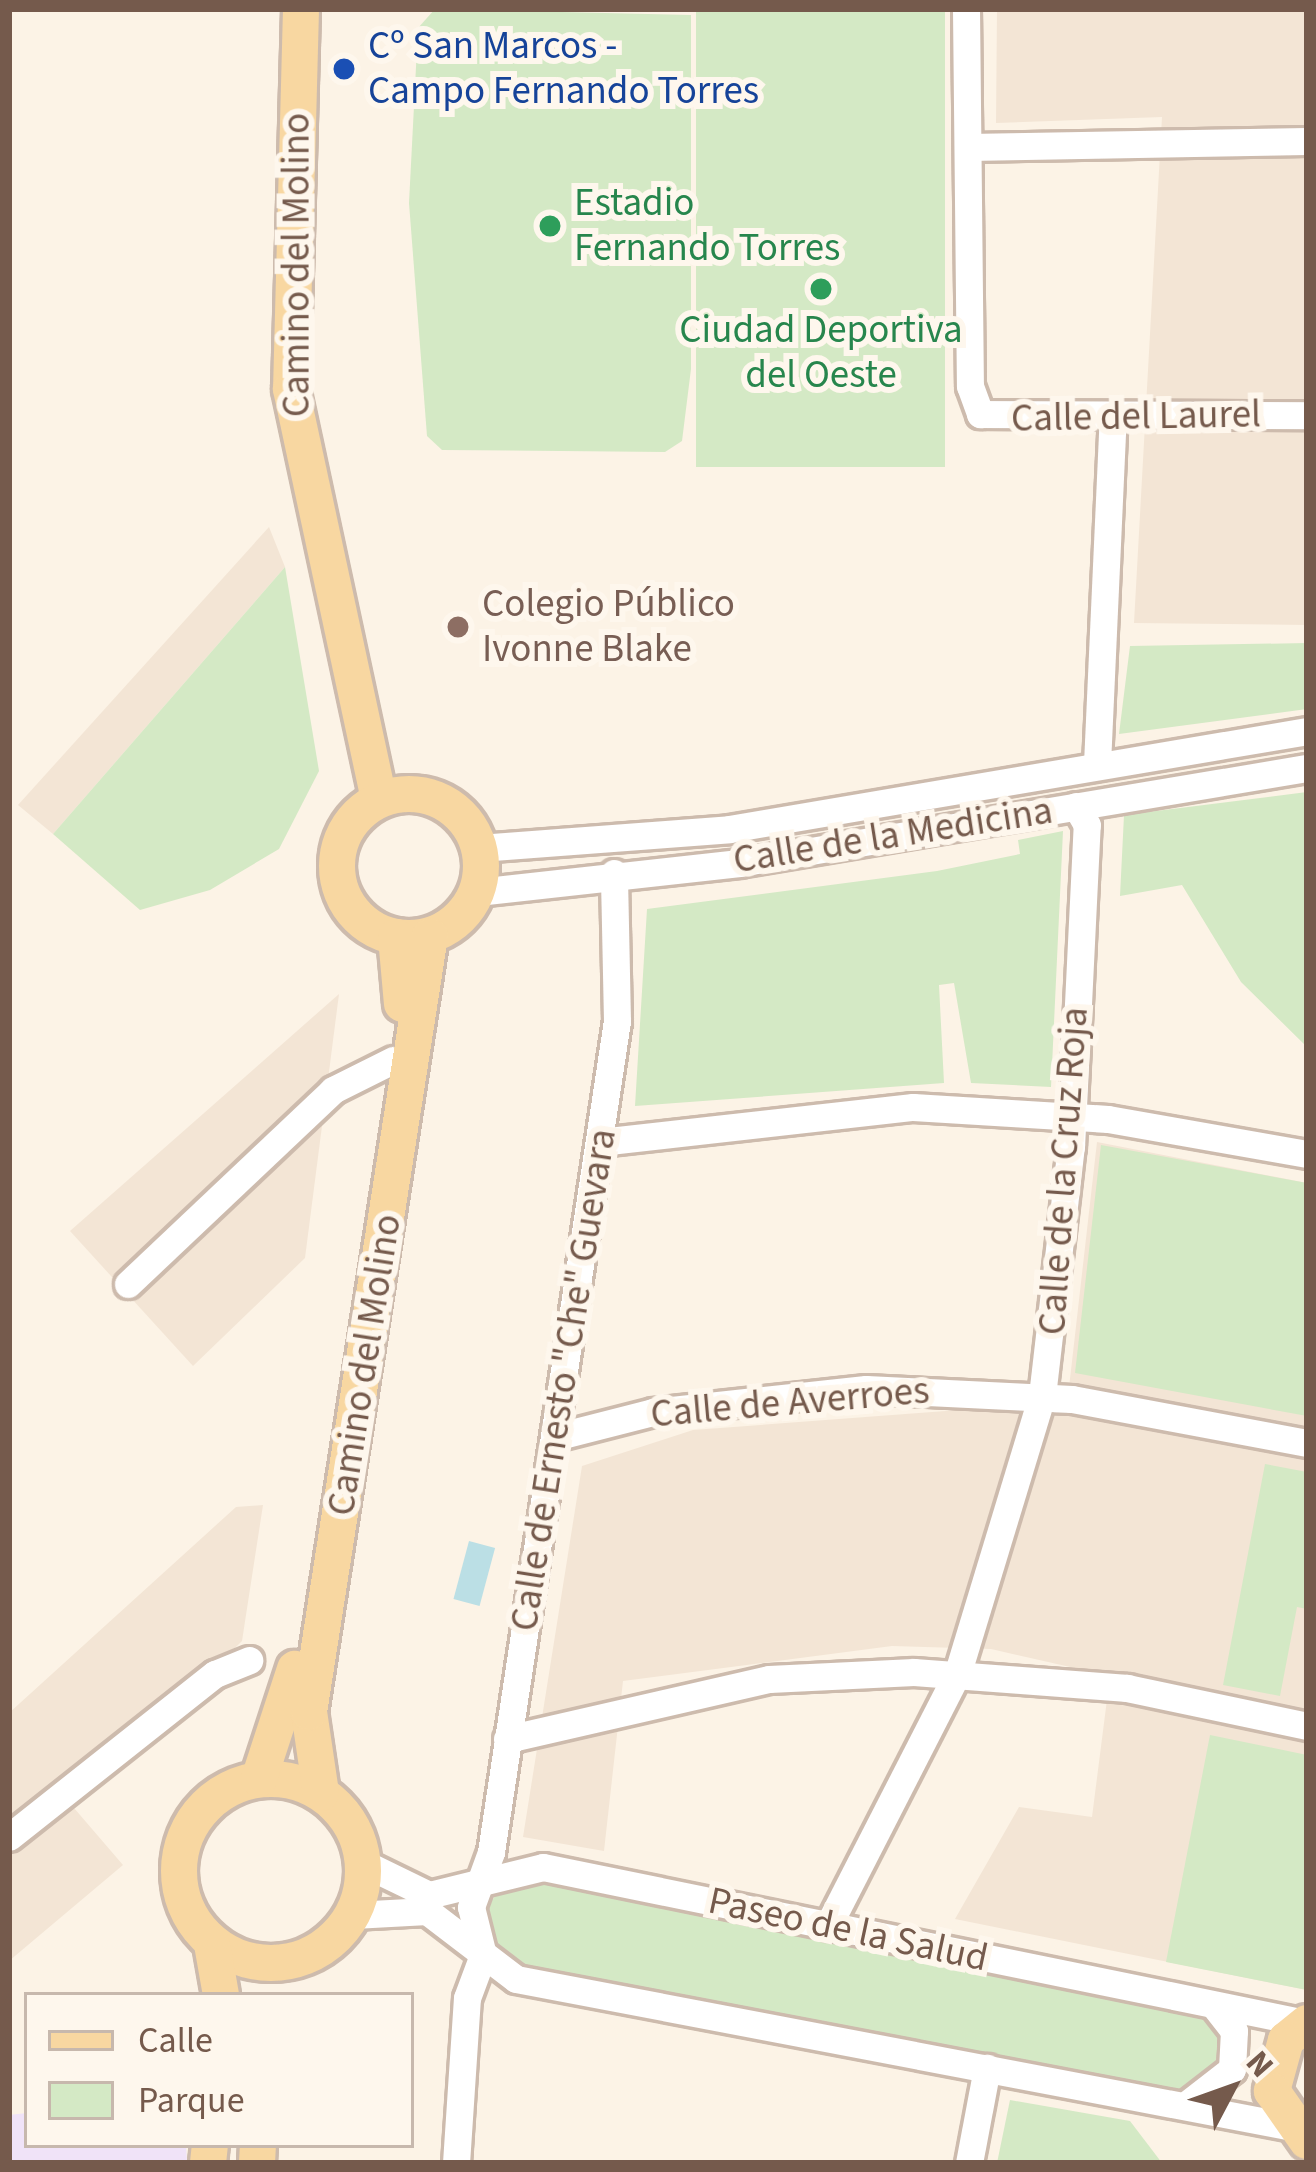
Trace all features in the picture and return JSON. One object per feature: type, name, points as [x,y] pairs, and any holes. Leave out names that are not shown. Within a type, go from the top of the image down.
[{"type":"main road","name":"Camino del Molino","points":[[302,9],[291,389],[392,796]]},
{"type":"main road","name":"Camino del Molino","points":[[321,9],[313,387],[331,512],[392,796]]},
{"type":"main road","points":[[392,796],[452,807],[479,848],[477,892],[413,937],[346,904],[336,874],[354,817],[392,796]]},
{"type":"main road","name":"Camino del Molino","points":[[260,1779],[288,1707],[413,937]]},
{"type":"main road","name":"Camino del Molino","points":[[321,1793],[309,1712],[413,937]]},
{"type":"main road","points":[[278,1992],[353,1915],[363,1863],[342,1812],[321,1793],[260,1779],[215,1796],[179,1855],[190,1919],[212,1944],[278,1965],[310,1956]]},
{"type":"main road","points":[[212,1944],[220,1992]]},
{"type":"main road","points":[[1293,2140],[1274,2064],[1307,2023]]},
{"type":"street","points":[[966,9],[968,147],[1307,141]]},
{"type":"street","name":"Calle del Laurel","points":[[968,147],[972,403],[994,419],[1307,415]]},
{"type":"street","points":[[1097,764],[1113,418]]},
{"type":"street","points":[[479,848],[729,829],[1307,731]]},
{"type":"street","name":"Calle de la Medicina","points":[[477,892],[1307,768]]},
{"type":"street","name":"Calle de la Cruz Roja","points":[[828,1926],[958,1672],[1042,1396],[1070,1115],[1087,825],[1076,806]]},
{"type":"street","name":"Calle de Ernesto \"Che\" Guevara","points":[[484,1884],[559,1436],[617,1021],[614,873]]},
{"type":"street","points":[[128,1284],[333,1090],[392,1060]]},
{"type":"street","points":[[600,1142],[793,1113],[1070,1115],[1307,1154]]},
{"type":"street","name":"Calle de Averroes","points":[[559,1436],[653,1412],[866,1389],[1042,1396],[1307,1443]]},
{"type":"street","points":[[9,1837],[214,1674],[249,1660]]},
{"type":"street","points":[[507,1739],[769,1679],[958,1672],[1126,1688],[1307,1726]]},
{"type":"street","name":"Paseo de la Salud","points":[[363,1863],[429,1895],[543,1868],[1307,2023]]},
{"type":"street","points":[[456,2163],[467,1998],[483,1955],[470,1922],[484,1884]]},
{"type":"street","points":[[353,1915],[427,1911],[516,1979],[1186,2105],[1293,2140]]},
{"type":"street","points":[[1186,2105],[1232,2069],[1234,2031],[1214,2005]]},
{"type":"street","points":[[969,2163],[987,2068]]},
{"type":"shaded area","points":[[997,9],[1307,9],[1307,625],[1134,623],[1162,117],[996,123]]},
{"type":"shaded area","points":[[269,527],[285,567],[53,834],[18,805]]},
{"type":"shaded area","points":[[339,994],[305,1258],[193,1366],[70,1231]]},
{"type":"shaded area","points":[[1097,1142],[1307,1183],[1307,1990],[955,1919],[1019,1807],[1092,1817],[1110,1676],[991,1649],[892,1646],[623,1681],[604,1851],[523,1837],[582,1466],[693,1430],[999,1407],[1066,1414]]},
{"type":"shaded area","points":[[263,1505],[242,1641],[74,1808],[123,1865],[9,1961],[9,1713],[236,1507]]},
{"type":"shaded area","points":[[24,2113],[24,2148],[186,2148],[187,2163],[9,2163],[9,2115]]},
{"type":"green space","name":"Estadio Fernando Torres","points":[[435,9],[691,15],[691,369],[682,441],[665,452],[442,450],[427,436],[409,203],[418,28]]},
{"type":"green space","name":"Ciudad Deportiva del Oeste","points":[[696,9],[945,9],[945,467],[696,467]]},
{"type":"green space","points":[[285,567],[319,771],[279,849],[210,890],[140,910],[53,834]]},
{"type":"green space","points":[[1307,643],[1307,709],[1119,734],[1130,646]]},
{"type":"green space","points":[[1307,792],[1307,1047],[1241,982],[1182,885],[1120,896],[1124,815]]},
{"type":"green space","points":[[1063,831],[1051,1087],[971,1083],[954,983],[939,985],[944,1083],[635,1106],[647,909],[937,871],[1020,854],[1018,840]]},
{"type":"green space","points":[[1101,1145],[1307,1183],[1307,1416],[1075,1373]]},
{"type":"green space","points":[[1265,1464],[1307,1472],[1307,1609],[1297,1607],[1280,1696],[1223,1685]]},
{"type":"green space","points":[[1210,1735],[1307,1755],[1307,1990],[1166,1962]]},
{"type":"green space","points":[[539,1877],[1199,2006],[1223,2022],[1226,2070],[1180,2096],[528,1970],[491,1953],[482,1914],[504,1884]]},
{"type":"green space","points":[[1010,2100],[1130,2121],[1162,2163],[997,2163]]},
{"type":"water","points":[[469,1541],[495,1548],[480,1606],[453,1599]]},
{"type":"place","name":"Cº San Marcos - Campo Fernando Torres","points":[[344,69]]},
{"type":"place","name":"Estadio Fernando Torres","points":[[550,226]]},
{"type":"place","name":"Ciudad Deportiva del Oeste","points":[[821,289]]},
{"type":"place","name":"Colegio Público Ivonne Blake","points":[[458,627]]}]
